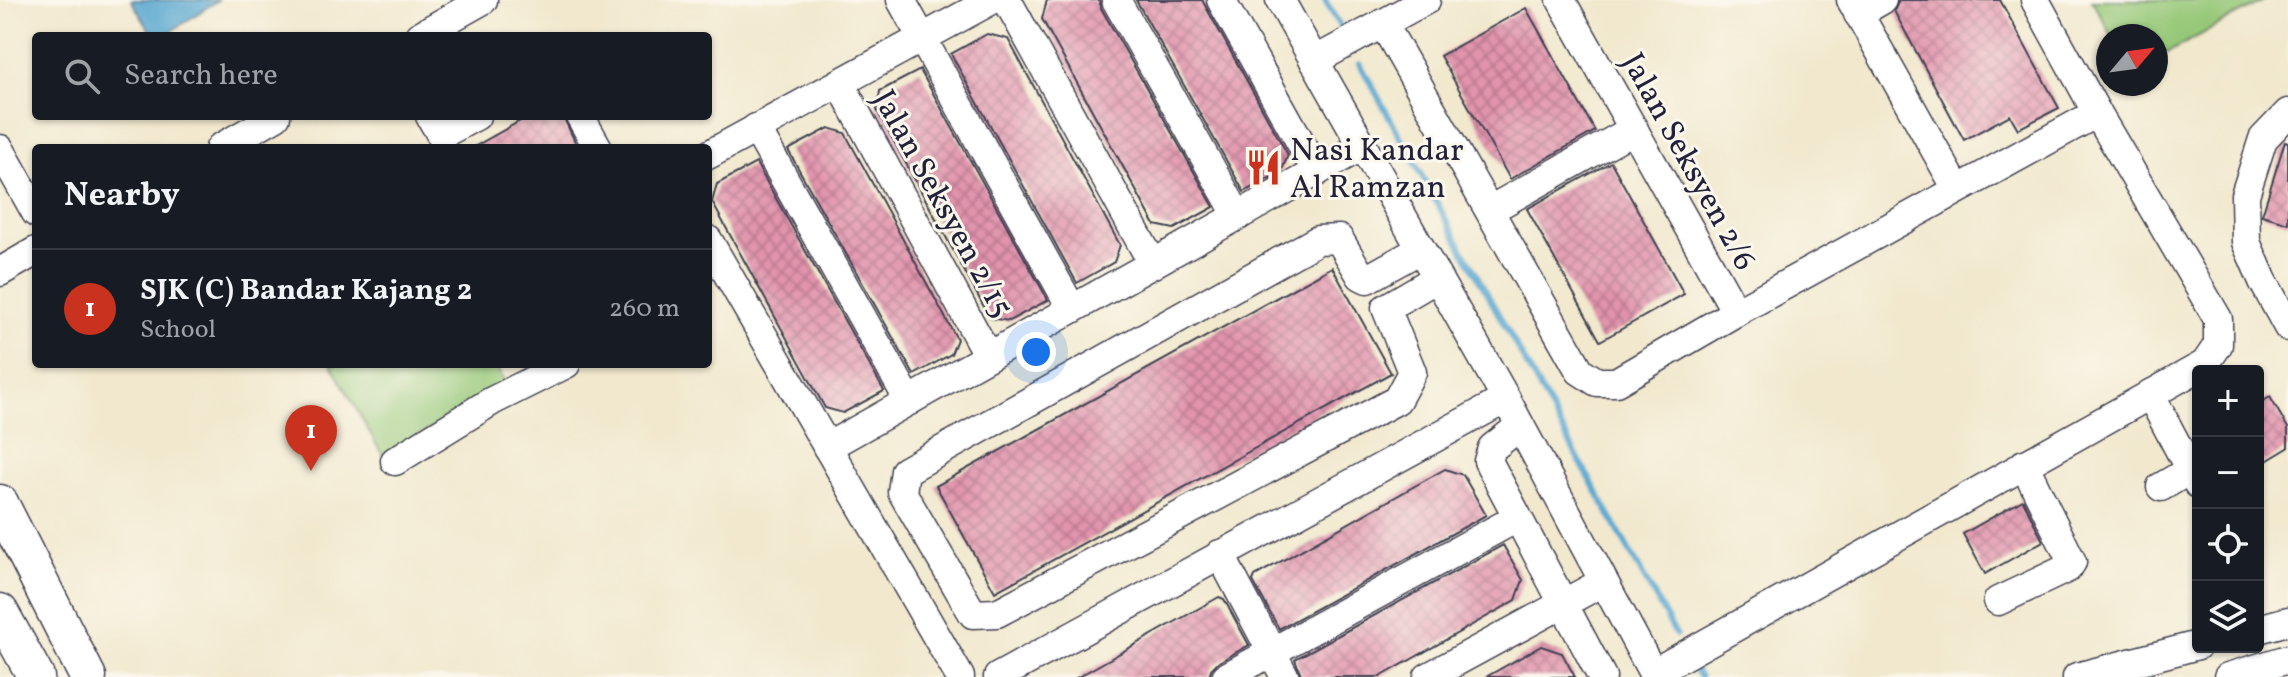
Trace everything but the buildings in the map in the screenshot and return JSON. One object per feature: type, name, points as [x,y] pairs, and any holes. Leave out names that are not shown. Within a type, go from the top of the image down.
[{"type":"main road","points":[[0,503],[88,677]]},
{"type":"main road","points":[[0,555],[67,677]]},
{"type":"main road","points":[[0,612],[36,677]]},
{"type":"main road","points":[[0,638],[22,677]]},
{"type":"street","points":[[436,32],[462,26],[483,0]]},
{"type":"street","points":[[901,0],[1072,309]]},
{"type":"street","points":[[712,153],[992,0]]},
{"type":"street","points":[[1007,0],[1153,264]]},
{"type":"street","points":[[1116,0],[1238,216]]},
{"type":"street","points":[[1221,0],[1317,172]]},
{"type":"street","points":[[1280,0],[1506,399],[1654,675],[2205,364],[2218,345],[2218,319],[2097,113],[2035,0]]},
{"type":"street","points":[[1314,61],[1426,0]]},
{"type":"street","name":"Jalan Seksyen 2/6","points":[[1561,0],[1736,312]]},
{"type":"street","points":[[1864,5],[1957,189]]},
{"type":"street","points":[[1383,23],[1580,371],[1597,382],[1616,382],[1736,312],[2097,113]]},
{"type":"street","name":"Jalan Seksyen 2/15","points":[[840,83],[988,356]]},
{"type":"street","points":[[2288,113],[2263,139],[2245,195],[2246,242],[2288,327]]},
{"type":"street","points":[[227,144],[269,120]]},
{"type":"street","points":[[432,120],[441,135],[469,120]]},
{"type":"street","points":[[582,120],[596,144]]},
{"type":"street","points":[[756,128],[909,401]]},
{"type":"street","points":[[1490,210],[1634,129]]},
{"type":"street","points":[[827,447],[1362,146]]},
{"type":"street","points":[[0,149],[32,206]]},
{"type":"street","points":[[1421,249],[1367,279],[1361,276],[1339,239],[1318,240],[905,471],[902,492],[973,614],[997,613],[1397,400],[1412,372],[1386,308],[1437,278]]},
{"type":"street","points":[[712,247],[960,677]]},
{"type":"street","points":[[0,272],[32,253]]},
{"type":"street","points":[[395,461],[492,401],[558,368]]},
{"type":"street","points":[[2150,394],[2192,473]]},
{"type":"street","points":[[998,677],[1506,399]]},
{"type":"street","points":[[1520,426],[1492,448],[1488,461],[1602,677]]},
{"type":"street","points":[[1998,601],[2068,568],[2072,562],[2024,464]]},
{"type":"street","points":[[2161,487],[2192,478]]},
{"type":"street","points":[[1226,677],[1278,665],[1517,518]]},
{"type":"street","points":[[1220,554],[1278,665]]},
{"type":"street","points":[[1428,677],[1603,582]]},
{"type":"street","points":[[2264,627],[2288,621]]},
{"type":"street","points":[[2077,677],[2115,673],[2192,647]]},
{"type":"street","points":[[2228,677],[2288,659]]},
{"type":"green space","points":[[2092,0],[2265,0],[2168,53],[2168,24],[2105,24]]},
{"type":"green space","points":[[333,368],[497,368],[507,386],[383,456]]},
{"type":"water","points":[[131,0],[218,0],[170,32],[151,32]]},
{"type":"waterway","points":[[1325,0],[1344,33]]},
{"type":"waterway","points":[[1360,64],[1676,635]]},
{"type":"waterway","points":[[1696,671],[1700,677]]},
{"type":"place","name":"Nasi Kandar Al Ramzan","points":[[1264,167]]},
{"type":"place","name":"SJK (C) Bandar Kajang 2","points":[[311,471]]}]
